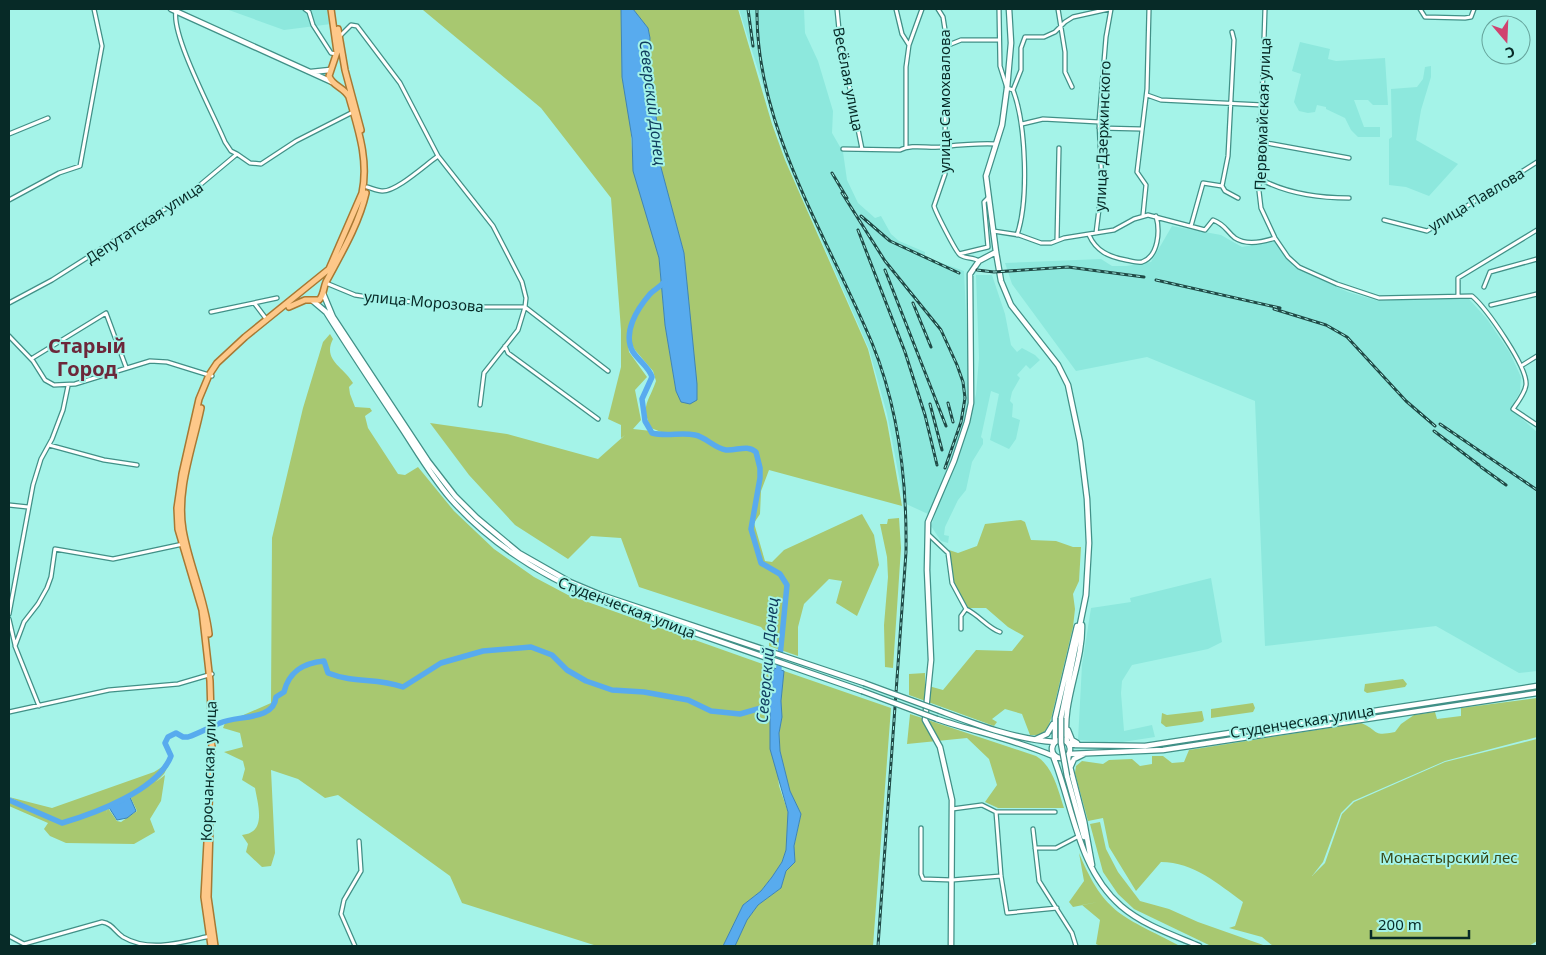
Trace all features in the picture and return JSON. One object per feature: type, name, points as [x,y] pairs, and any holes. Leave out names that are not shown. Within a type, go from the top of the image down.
[{"type":"main road","points":[[333,9],[345,73],[367,158],[366,187],[349,238],[326,283],[321,298],[312,300],[306,294],[306,288],[330,270],[362,193],[364,159],[348,94],[328,76],[337,54],[333,9]]},
{"type":"main road","points":[[1009,9],[1011,43],[1007,88],[996,144],[986,176],[988,198],[1001,281],[1011,305],[1058,365],[1072,399],[1082,456],[1088,514],[1088,566],[1082,616],[1061,718],[1061,743],[1067,776],[1092,865]]},
{"type":"main road","points":[[174,10],[334,83],[344,80],[345,73]]},
{"type":"main road","points":[[307,72],[339,67],[345,73]]},
{"type":"main road","points":[[951,946],[952,809],[940,747],[924,720],[930,660],[927,570],[928,522],[954,461],[967,422],[971,403],[970,274],[979,261],[996,252]]},
{"type":"main road","points":[[313,283],[321,286],[323,292]]},
{"type":"main road","name":"Корочанская улица","points":[[213,946],[204,897],[214,731],[205,609],[184,544],[177,508],[182,474],[200,399],[210,375],[228,353],[306,288]]},
{"type":"main road","name":"Студенческая улица","points":[[323,292],[329,310],[428,461],[455,496],[502,540],[538,565],[570,582],[621,602],[864,683],[997,732],[1029,740],[1055,742]]},
{"type":"main road","name":"Корочанская улица","points":[[210,375],[247,340],[293,304],[312,300]]},
{"type":"main road","name":"Студенческая улица","points":[[312,300],[326,312],[440,485],[461,510],[495,541],[515,556],[564,585],[603,601],[937,719],[997,738],[1030,746],[1053,756]]},
{"type":"main road","points":[[1082,616],[1082,636],[1068,710],[1066,731],[1067,742],[1070,747],[1068,759],[1070,770],[1084,821],[1092,865]]},
{"type":"main road","points":[[1029,740],[1048,734],[1055,718],[1074,634],[1082,616]]},
{"type":"main road","name":"Студенческая улица","points":[[1067,742],[1088,746],[1122,747],[1154,744],[1537,686]]},
{"type":"main road","name":"Студенческая улица","points":[[1069,754],[1088,752],[1122,753],[1172,748],[1537,693]]},
{"type":"main road","points":[[1068,710],[1069,735],[1075,743],[1088,746]]},
{"type":"main road","points":[[1055,718],[1055,742],[1051,748],[1053,756],[1083,851],[1103,885],[1122,907],[1147,923],[1199,946]]},
{"type":"main road","points":[[1055,742],[1067,742]]},
{"type":"main road","points":[[1122,747],[1122,753]]},
{"type":"main road","points":[[1070,770],[1074,759],[1088,752]]},
{"type":"main road","points":[[1053,756],[1061,758],[1069,754]]},
{"type":"street","points":[[9,200],[59,173],[80,166],[102,46],[94,9]]},
{"type":"street","points":[[306,9],[312,25],[331,53],[337,54]]},
{"type":"street","name":"Весёлая улица","points":[[837,9],[840,40],[862,149]]},
{"type":"street","points":[[896,9],[902,34],[909,45]]},
{"type":"street","points":[[906,147],[906,67],[909,45],[922,9]]},
{"type":"street","name":"улица Самохвалова","points":[[938,9],[943,17],[946,46],[945,174],[934,206],[946,228],[954,249],[959,254]]},
{"type":"street","points":[[999,9],[1000,66],[1007,88],[1013,90]]},
{"type":"street","points":[[1058,9],[1065,52],[1065,72],[1072,87]]},
{"type":"street","points":[[1017,235],[1020,226],[1023,186],[1022,124],[1013,90],[1021,70],[1021,48],[1025,37],[1044,37],[1055,32],[1073,17],[1110,9]]},
{"type":"street","name":"улица Дзержинского","points":[[1096,233],[1102,185],[1099,122],[1110,9]]},
{"type":"street","points":[[1143,215],[1146,185],[1137,172],[1141,129],[1147,95],[1149,9]]},
{"type":"street","name":"Первомайская улица","points":[[1264,9],[1261,208],[1275,238],[1288,258],[1299,267],[1337,284],[1379,298],[1458,295]]},
{"type":"street","points":[[1420,9],[1425,17],[1471,17],[1474,9]]},
{"type":"street","points":[[174,10],[176,24],[191,66],[225,142],[231,151],[250,163],[261,164],[296,141],[353,112]]},
{"type":"street","points":[[339,38],[351,25],[357,26],[400,83],[438,156],[494,226],[522,282],[526,298],[518,330],[484,373],[480,405]]},
{"type":"street","points":[[1222,186],[1228,156],[1232,32]]},
{"type":"street","points":[[946,46],[961,40],[1000,40]]},
{"type":"street","points":[[1147,95],[1161,100],[1263,105]]},
{"type":"street","points":[[9,134],[48,118]]},
{"type":"street","points":[[1022,124],[1042,119],[1099,122]]},
{"type":"street","points":[[1099,128],[1141,129]]},
{"type":"street","points":[[1261,142],[1349,158]]},
{"type":"street","points":[[843,149],[900,150],[906,147],[971,143],[996,144]]},
{"type":"street","points":[[1057,240],[1059,148]]},
{"type":"street","name":"Депутатская улица","points":[[9,303],[52,280],[156,214],[182,200],[236,154]]},
{"type":"street","points":[[366,187],[382,191],[398,188],[410,176],[438,156]]},
{"type":"street","name":"улица Павлова","points":[[1384,220],[1427,231],[1537,162]]},
{"type":"street","points":[[1260,179],[1275,187],[1334,198],[1349,198]]},
{"type":"street","points":[[1191,226],[1203,183],[1222,186],[1238,198]]},
{"type":"street","points":[[959,254],[982,250],[989,244],[984,202],[988,198]]},
{"type":"street","points":[[992,231],[1017,235],[1041,243],[1114,230],[1143,215],[1156,216],[1205,230],[1213,220],[1222,223],[1235,238],[1255,243],[1275,238]]},
{"type":"street","points":[[1089,235],[1093,245],[1111,258],[1141,262],[1149,258],[1157,243],[1156,216]]},
{"type":"street","points":[[1537,230],[1458,278],[1458,295],[1472,296],[1482,304],[1521,366],[1526,384],[1513,409],[1537,425]]},
{"type":"street","points":[[959,254],[979,261]]},
{"type":"street","points":[[1484,287],[1490,272],[1537,259]]},
{"type":"street","name":"улица Морозова","points":[[326,283],[356,295],[467,307],[525,307]]},
{"type":"street","points":[[1491,305],[1537,294]]},
{"type":"street","points":[[211,312],[277,298]]},
{"type":"street","points":[[255,304],[268,320]]},
{"type":"street","points":[[525,307],[608,371]]},
{"type":"street","points":[[31,359],[106,313],[126,367]]},
{"type":"street","points":[[9,336],[31,359],[45,380],[54,385],[68,386],[150,361],[210,375]]},
{"type":"street","points":[[505,345],[508,354],[598,419]]},
{"type":"street","points":[[1521,366],[1537,356]]},
{"type":"street","points":[[9,614],[28,507],[41,459],[49,445],[63,410],[68,386]]},
{"type":"street","points":[[49,445],[90,456],[136,465]]},
{"type":"street","points":[[9,505],[28,507]]},
{"type":"street","points":[[929,535],[948,553],[952,583],[966,609],[978,615],[993,630],[1000,632]]},
{"type":"street","points":[[15,646],[24,622],[38,604],[47,588],[51,577],[55,549],[113,559],[147,554],[184,544]]},
{"type":"street","points":[[961,629],[961,616],[966,609]]},
{"type":"street","points":[[9,619],[15,646],[39,706]]},
{"type":"street","points":[[9,712],[109,690],[178,684],[210,674]]},
{"type":"street","points":[[952,809],[982,805],[996,812],[1055,812]]},
{"type":"street","points":[[996,812],[1001,876],[1007,912],[1057,908]]},
{"type":"street","points":[[921,828],[920,874],[923,878],[952,880],[1001,876]]},
{"type":"street","points":[[1033,829],[1039,881],[1072,933],[1076,946]]},
{"type":"street","points":[[1035,848],[1056,848],[1078,836]]},
{"type":"street","points":[[355,946],[341,914],[344,900],[361,871],[359,841]]},
{"type":"street","points":[[9,936],[24,945],[102,922],[110,923],[122,936],[154,946],[172,945],[212,936]]},
{"type":"shaded area","points":[[226,9],[329,9],[331,24],[284,30]]},
{"type":"shaded area","points":[[739,9],[804,9],[805,33],[818,61],[833,111],[832,133],[843,152],[847,180],[858,203],[875,218],[881,216],[891,234],[899,241],[925,252],[925,257],[964,271],[970,400],[954,454],[928,514],[904,503],[887,414],[869,349],[786,159]]},
{"type":"shaded area","points":[[1300,42],[1330,49],[1328,59],[1336,61],[1385,58],[1388,105],[1373,105],[1368,100],[1354,100],[1364,127],[1380,127],[1380,137],[1358,137],[1351,130],[1345,118],[1326,109],[1326,107],[1317,105],[1315,112],[1299,111],[1294,102],[1301,74],[1292,71]]},
{"type":"shaded area","points":[[1431,66],[1431,77],[1421,110],[1416,140],[1458,164],[1429,196],[1406,187],[1389,185],[1389,139],[1392,137],[1391,89],[1417,87],[1423,79],[1425,67]]},
{"type":"shaded area","points":[[1172,226],[1221,235],[1242,247],[1274,241],[1294,267],[1348,292],[1379,301],[1454,296],[1469,299],[1487,319],[1510,353],[1521,377],[1520,392],[1511,409],[1537,432],[1537,671],[1519,673],[1436,626],[1265,646],[1255,401],[1147,357],[1076,371],[1012,284],[1005,263],[1101,259],[1112,266],[1126,266],[1151,262]]},
{"type":"shaded area","points":[[976,275],[992,275],[1005,314],[1011,345],[1017,352],[1022,348],[1040,360],[1030,369],[1026,365],[1017,375],[1020,378],[1012,392],[1010,401],[1013,404],[1012,417],[1020,420],[1016,439],[1009,449],[990,440],[999,394],[991,391],[981,437],[983,444],[972,462],[966,490],[958,500],[945,527],[944,535],[949,536],[948,543],[941,541],[931,526],[970,418],[976,394],[979,358]]},
{"type":"shaded area","points":[[1211,578],[1222,642],[1208,649],[1132,665],[1122,681],[1124,731],[1152,725],[1155,737],[1116,743],[1078,740],[1082,665],[1091,608],[1131,602],[1130,598]]},
{"type":"green space","points":[[621,9],[622,77],[630,119],[632,151],[659,258],[665,325],[676,391],[681,401],[690,404],[697,393],[684,253],[659,161],[658,128],[648,70],[650,38],[648,28],[633,9],[738,9],[772,124],[785,160],[868,349],[887,422],[902,506],[769,470],[761,491],[760,514],[754,523],[765,561],[772,562],[784,550],[862,514],[874,535],[879,565],[857,616],[836,603],[842,581],[829,579],[804,604],[798,627],[798,656],[769,646],[769,636],[761,627],[639,587],[621,538],[591,536],[568,559],[515,525],[469,475],[430,423],[507,434],[598,459],[625,435],[621,438],[621,425],[608,419],[621,367],[621,330],[611,198],[541,108],[423,10]],"holes":[[[627,335],[635,350],[653,371],[656,381],[647,404],[646,414],[651,428],[661,432],[633,429],[641,420],[635,390],[647,377],[629,352]]]},
{"type":"green space","points":[[330,334],[333,339],[330,346],[332,358],[353,383],[349,387],[355,407],[370,408],[372,411],[365,416],[368,428],[398,474],[405,475],[418,467],[454,511],[494,549],[534,577],[568,595],[774,668],[770,691],[771,712],[779,786],[788,812],[786,850],[782,862],[772,877],[761,891],[743,905],[723,946],[597,946],[462,903],[450,876],[338,795],[325,798],[298,779],[271,770],[275,853],[271,866],[262,867],[246,852],[248,844],[242,835],[250,833],[258,824],[258,802],[255,788],[242,780],[245,769],[243,761],[224,752],[243,747],[240,733],[223,728],[225,723],[271,703],[272,538],[303,408],[323,342]]},
{"type":"green space","points":[[899,518],[901,548],[893,668],[885,667],[884,625],[888,577],[887,557],[880,524],[887,524],[888,519]]},
{"type":"green space","points":[[1021,520],[1025,522],[1031,540],[1056,541],[1073,547],[1081,547],[1079,581],[1073,594],[1075,609],[1073,627],[1051,719],[1044,732],[1038,735],[1030,735],[1022,714],[1005,709],[992,719],[997,722],[994,726],[909,695],[909,674],[925,673],[925,685],[943,690],[976,650],[1012,651],[1024,636],[1008,627],[986,608],[966,608],[951,578],[951,560],[948,552],[949,550],[958,553],[977,546],[985,524]]},
{"type":"green space","points":[[784,671],[891,708],[873,946],[735,946],[747,920],[758,905],[781,888],[786,871],[795,862],[794,847],[801,814],[790,791],[780,751],[779,733],[782,717],[781,701]]},
{"type":"green space","points":[[1403,679],[1407,684],[1405,687],[1367,693],[1364,691],[1365,684]]},
{"type":"green space","name":"Монастырский лес","points":[[1537,698],[1537,737],[1445,761],[1353,801],[1341,813],[1323,862],[1312,876],[1325,863],[1342,814],[1354,802],[1445,762],[1537,739],[1537,941],[1529,946],[1273,946],[1262,937],[1229,928],[1235,926],[1243,902],[1215,881],[1195,870],[1173,863],[1161,862],[1136,891],[1109,847],[1103,818],[1088,821],[1075,773],[1076,766],[1082,761],[1103,764],[1109,760],[1132,759],[1140,766],[1152,764],[1152,756],[1163,756],[1172,763],[1184,762],[1189,750],[1361,723],[1378,733],[1395,732],[1401,724],[1414,715],[1435,712],[1437,719],[1461,716],[1461,708]]},
{"type":"green space","points":[[1253,703],[1255,708],[1253,712],[1211,718],[1211,709]]},
{"type":"green space","points":[[1202,711],[1204,720],[1202,722],[1166,727],[1161,723],[1162,713],[1167,715]]},
{"type":"green space","points":[[910,714],[1036,756],[1042,760],[1051,772],[1064,808],[998,808],[985,802],[997,785],[989,759],[967,738],[907,744]]},
{"type":"green space","points":[[170,762],[164,774],[156,782],[165,775],[161,801],[150,819],[155,832],[134,844],[66,843],[50,836],[44,829],[48,823],[9,806],[9,801],[62,823],[108,807],[106,813],[108,808],[117,821],[121,822],[137,811],[129,794],[108,805],[62,822],[9,797],[52,808],[154,772]]},
{"type":"green space","points":[[1100,822],[1106,849],[1118,872],[1140,901],[1169,909],[1198,922],[1266,946],[1211,946],[1134,909],[1118,894],[1103,872],[1090,824]]},
{"type":"green space","points":[[1079,853],[1098,890],[1118,912],[1180,946],[1100,946],[1096,944],[1100,920],[1082,905],[1073,907],[1069,902],[1084,881]]},
{"type":"water","points":[[621,9],[633,9],[648,28],[650,38],[648,70],[658,128],[659,160],[684,253],[697,384],[697,400],[690,404],[681,402],[676,391],[665,325],[659,258],[633,171],[632,138],[622,77]]},
{"type":"water","points":[[774,668],[784,671],[781,701],[782,717],[779,733],[780,751],[790,791],[801,814],[794,846],[795,862],[786,871],[781,888],[758,905],[747,920],[735,946],[723,946],[743,905],[761,891],[772,877],[782,862],[786,850],[788,812],[770,749],[770,691]]},
{"type":"water","points":[[129,795],[136,811],[127,818],[117,820],[108,806]]},
{"type":"waterway","name":"Северский Донец","points":[[665,281],[645,300],[636,314],[630,329],[630,345],[633,352],[649,370],[652,377],[642,399],[645,421],[652,433],[695,435],[722,449],[749,448],[756,452],[760,468],[760,478],[751,529],[761,563],[780,574],[787,585],[778,677]]},
{"type":"waterway","points":[[9,800],[62,823],[92,813],[124,799],[140,790],[164,768],[171,756],[165,743],[168,737],[176,733],[183,737],[188,737],[220,723],[262,714],[274,705],[276,697],[284,692],[286,685],[298,669],[324,661],[328,673],[357,680],[383,682],[403,687],[441,663],[483,651],[531,647],[552,655],[567,670],[586,681],[612,690],[644,692],[688,700],[711,711],[740,714],[775,704]]},
{"type":"railway","points":[[748,9],[753,46]]},
{"type":"railway","points":[[757,9],[760,53],[768,96],[781,138],[797,180],[872,343],[889,394],[900,446],[905,499],[906,552],[878,946]]},
{"type":"railway","points":[[832,173],[847,198]]},
{"type":"railway","points":[[842,193],[885,261],[941,330],[957,365],[963,382],[965,398],[961,422],[945,468]]},
{"type":"railway","points":[[861,216],[890,241],[959,273]]},
{"type":"railway","points":[[858,230],[905,352],[925,415],[937,465]]},
{"type":"railway","points":[[977,270],[994,272],[1068,267],[1144,277]]},
{"type":"railway","points":[[885,270],[946,426]]},
{"type":"railway","points":[[1156,280],[1280,308]]},
{"type":"railway","points":[[913,303],[931,347]]},
{"type":"railway","points":[[1274,309],[1326,325],[1347,337],[1406,401],[1435,426]]},
{"type":"railway","points":[[948,403],[953,422]]},
{"type":"railway","points":[[930,404],[942,450]]},
{"type":"railway","points":[[1440,424],[1537,490]]},
{"type":"railway","points":[[1434,431],[1479,465]]},
{"type":"railway","points":[[1481,467],[1506,485]]},
{"type":"district","name":"Старый Город","points":[[87,356]]}]
